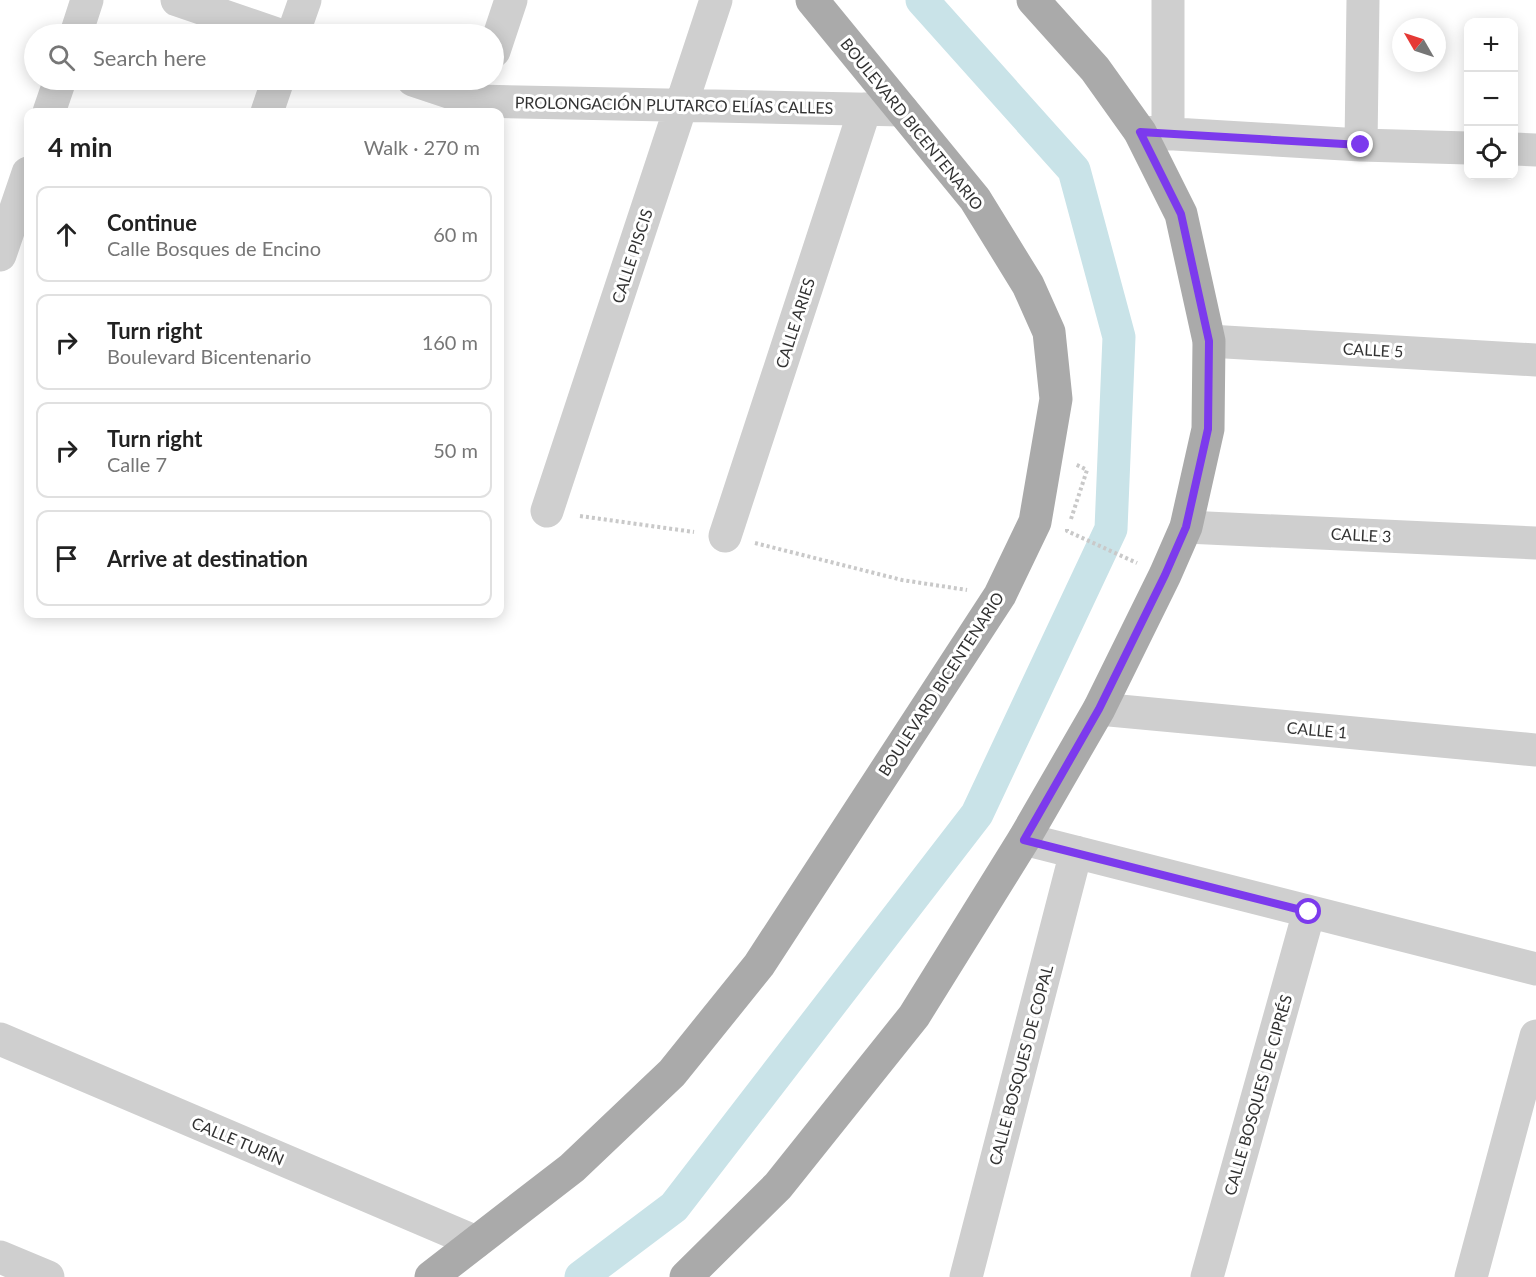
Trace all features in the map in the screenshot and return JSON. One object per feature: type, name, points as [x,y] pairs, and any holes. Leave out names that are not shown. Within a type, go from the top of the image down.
[{"type":"main road","name":"BOULEVARD BICENTENARIO","points":[[431,1277],[572,1168],[672,1073],[759,965],[1000,595],[1035,522],[1056,399],[1049,332],[1028,285],[975,199],[812,0]]},
{"type":"main road","points":[[686,1277],[778,1186],[914,1016],[1024,840],[1099,709],[1186,527],[1208,429],[1209,341],[1181,214],[1154,133],[1033,0]]},
{"type":"street","points":[[79,24],[87,0]]},
{"type":"street","points":[[177,0],[248,24]]},
{"type":"street","points":[[297,24],[305,0]]},
{"type":"street","points":[[503,24],[511,0]]},
{"type":"street","name":"CALLE PISCIS","points":[[547,511],[716,0]]},
{"type":"street","points":[[1168,0],[1154,133],[1361,145],[1464,148]]},
{"type":"street","points":[[1361,145],[1363,0]]},
{"type":"street","points":[[50,108],[57,90]]},
{"type":"street","points":[[268,108],[275,90]]},
{"type":"street","name":"PROLONGACIÓN PLUTARCO ELÍAS CALLES","points":[[448,90],[477,98],[902,110]]},
{"type":"street","name":"CALLE ARIES","points":[[725,536],[866,109]]},
{"type":"street","points":[[1518,149],[1536,150]]},
{"type":"street","points":[[0,173],[24,173]]},
{"type":"street","points":[[0,255],[24,185]]},
{"type":"street","name":"CALLE 5","points":[[1209,341],[1536,360]]},
{"type":"street","name":"CALLE 3","points":[[1186,527],[1536,543]]},
{"type":"street","name":"CALLE 1","points":[[1099,709],[1536,750]]},
{"type":"street","points":[[1024,840],[1536,969]]},
{"type":"street","name":"CALLE BOSQUES DE COPAL","points":[[966,1277],[1076,852]]},
{"type":"street","name":"CALLE BOSQUES DE CIPRÉS","points":[[1207,1277],[1309,912]]},
{"type":"street","points":[[1471,1277],[1536,1036]]},
{"type":"street","name":"CALLE TURÍN","points":[[0,1039],[476,1242]]},
{"type":"street","points":[[0,1257],[48,1277]]},
{"type":"path","points":[[547,511],[725,536],[902,580],[1000,595]]},
{"type":"path","points":[[1066,531],[1133,561]]},
{"type":"waterway","points":[[581,1277],[674,1207],[977,814],[1111,529],[1119,337],[1074,170],[922,0]]},
{"type":"route","points":[[1309,912],[1024,840],[1099,709],[1165,575],[1186,527],[1208,429],[1209,341],[1181,214],[1140,132],[1361,145]]}]
